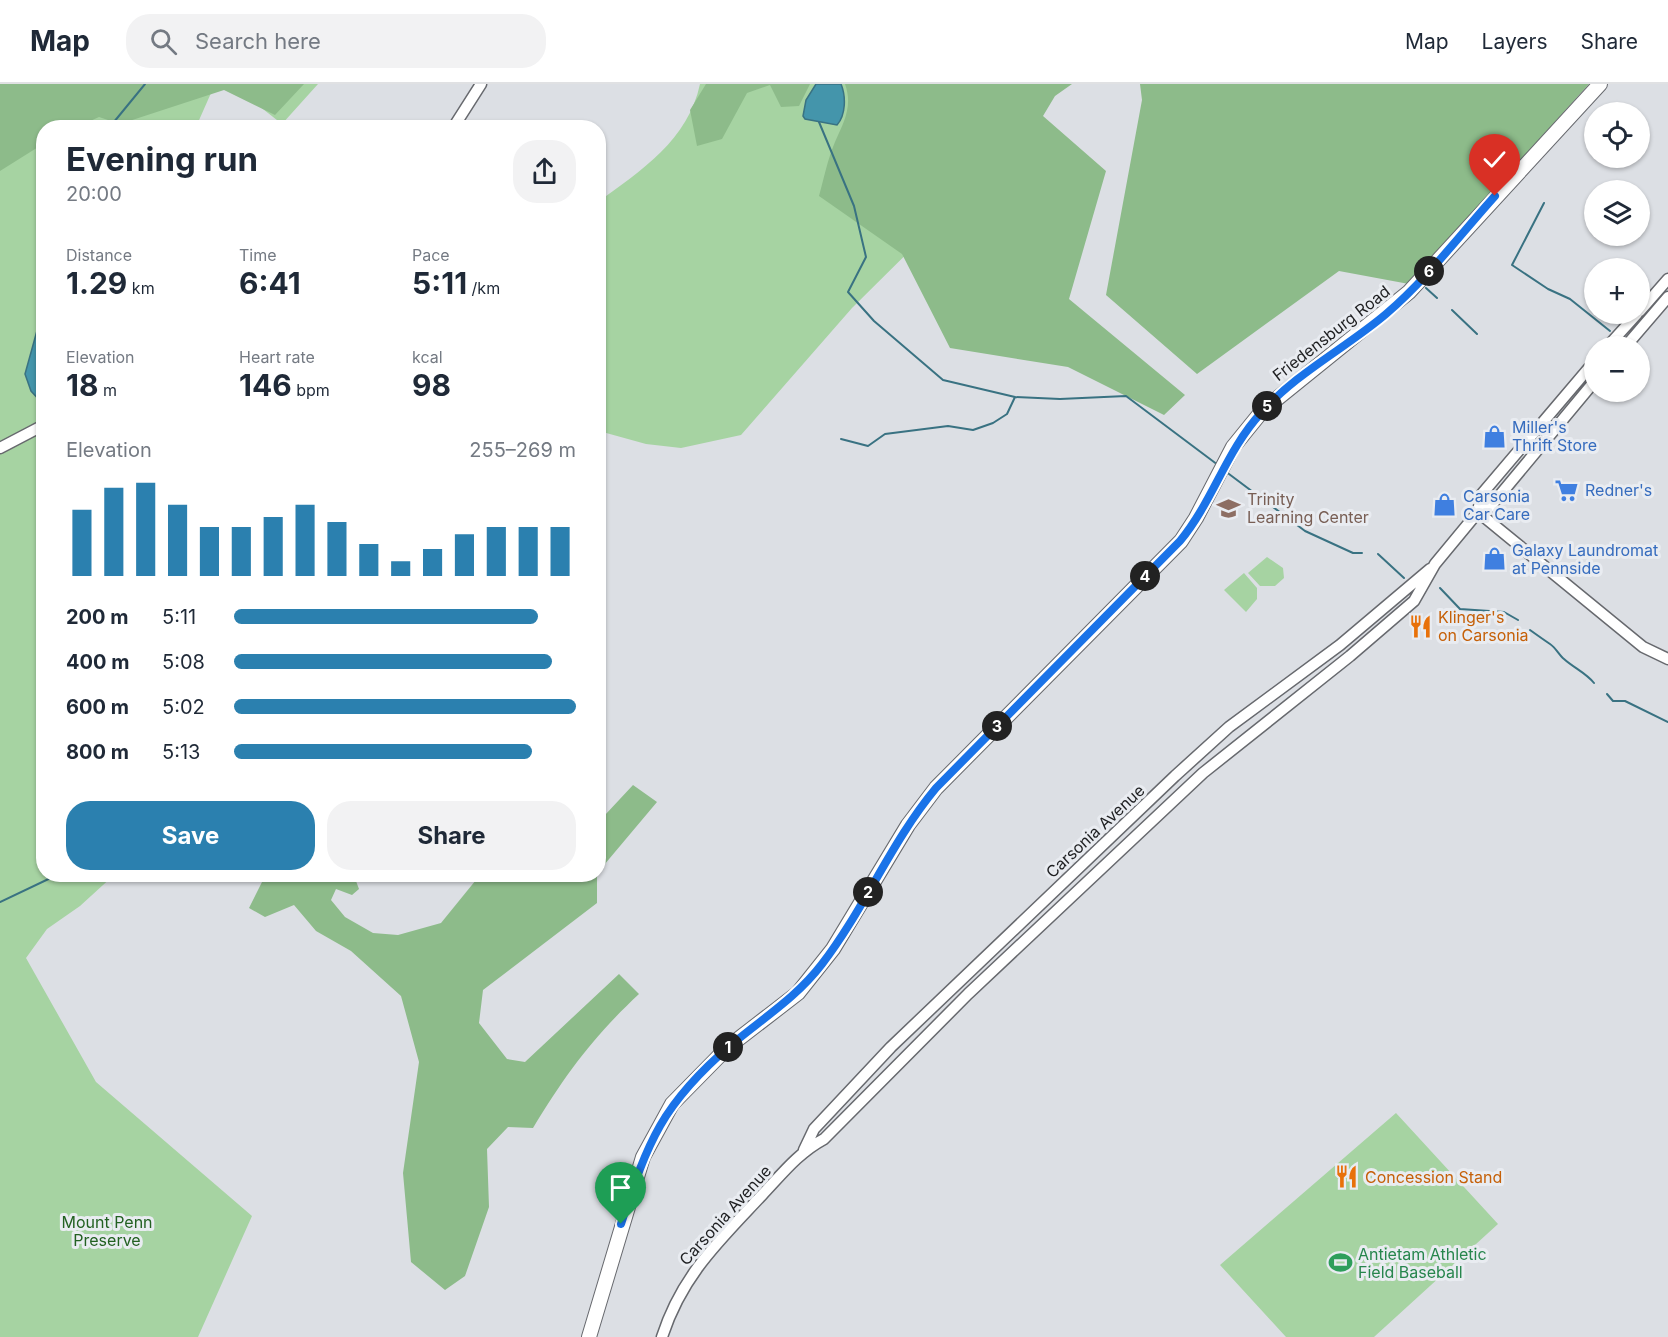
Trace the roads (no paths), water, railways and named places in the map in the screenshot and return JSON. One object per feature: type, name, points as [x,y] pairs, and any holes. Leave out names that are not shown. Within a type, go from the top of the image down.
[{"type":"main road","name":"Friedensburg Road","points":[[589,1337],[643,1157],[659,1123],[672,1104],[728,1047],[798,993],[833,949],[922,805],[1180,541],[1196,518],[1233,447],[1263,411],[1296,381],[1385,314],[1409,292],[1600,84]]},
{"type":"street","points":[[458,120],[481,84]]},
{"type":"street","points":[[1650,299],[1668,279]]},
{"type":"street","points":[[1635,336],[1668,297]]},
{"type":"street","points":[[1617,336],[1627,324]]},
{"type":"street","name":"Carsonia Avenue","points":[[1478,512],[1481,495],[1584,374]]},
{"type":"street","name":"Carsonia Avenue","points":[[804,1150],[814,1128],[891,1047],[1175,776],[1229,727],[1340,645],[1435,564],[1478,512],[1491,507],[1584,394]]},
{"type":"street","points":[[0,448],[36,429]]},
{"type":"street","points":[[1478,512],[1643,647],[1668,658]]},
{"type":"street","name":"Carsonia Avenue","points":[[662,1337],[679,1293],[698,1264],[804,1150],[824,1139],[976,986],[1203,773],[1350,656],[1414,601],[1435,564]]},
{"type":"water","points":[[816,84],[841,84],[844,105],[837,125],[805,119],[803,116],[806,100]]},
{"type":"water","points":[[36,334],[36,396],[31,391],[25,374]]},
{"type":"waterway","points":[[116,120],[145,84]]},
{"type":"waterway","points":[[819,122],[854,206],[866,257],[848,292],[874,321],[943,380],[1015,397]]},
{"type":"waterway","points":[[1544,203],[1512,265],[1548,289],[1570,299],[1610,331]]},
{"type":"waterway","points":[[1426,288],[1437,298]]},
{"type":"waterway","points":[[1452,310],[1477,334]]},
{"type":"waterway","points":[[841,439],[868,446],[885,434],[948,426],[973,430],[993,423],[1007,414],[1015,397],[1060,399],[1126,396],[1218,465]]},
{"type":"waterway","points":[[1225,471],[1305,531],[1353,553],[1362,553]]},
{"type":"waterway","points":[[1378,554],[1404,578]]},
{"type":"waterway","points":[[1440,588],[1460,609],[1504,612],[1518,620]]},
{"type":"waterway","points":[[1530,630],[1594,683]]},
{"type":"waterway","points":[[1607,694],[1613,701],[1625,701],[1668,722]]},
{"type":"waterway","points":[[0,902],[42,882]]},
{"type":"place","name":"Miller's Thrift Store","points":[[1494,436]]},
{"type":"place","name":"Redner's","points":[[1567,490]]},
{"type":"place","name":"Carsonia Car Care","points":[[1445,505]]},
{"type":"place","name":"Trinity Learning Center","points":[[1229,508]]},
{"type":"place","name":"Galaxy Laundromat at Pennside","points":[[1494,559]]},
{"type":"place","name":"Klinger's on Carsonia","points":[[1420,626]]},
{"type":"place","name":"Concession Stand","points":[[1347,1177]]},
{"type":"place","name":"Antietam Athletic Field Baseball","points":[[1340,1263]]},
{"type":"park label","name":"Mount Penn Preserve","points":[[107,1231]]}]
